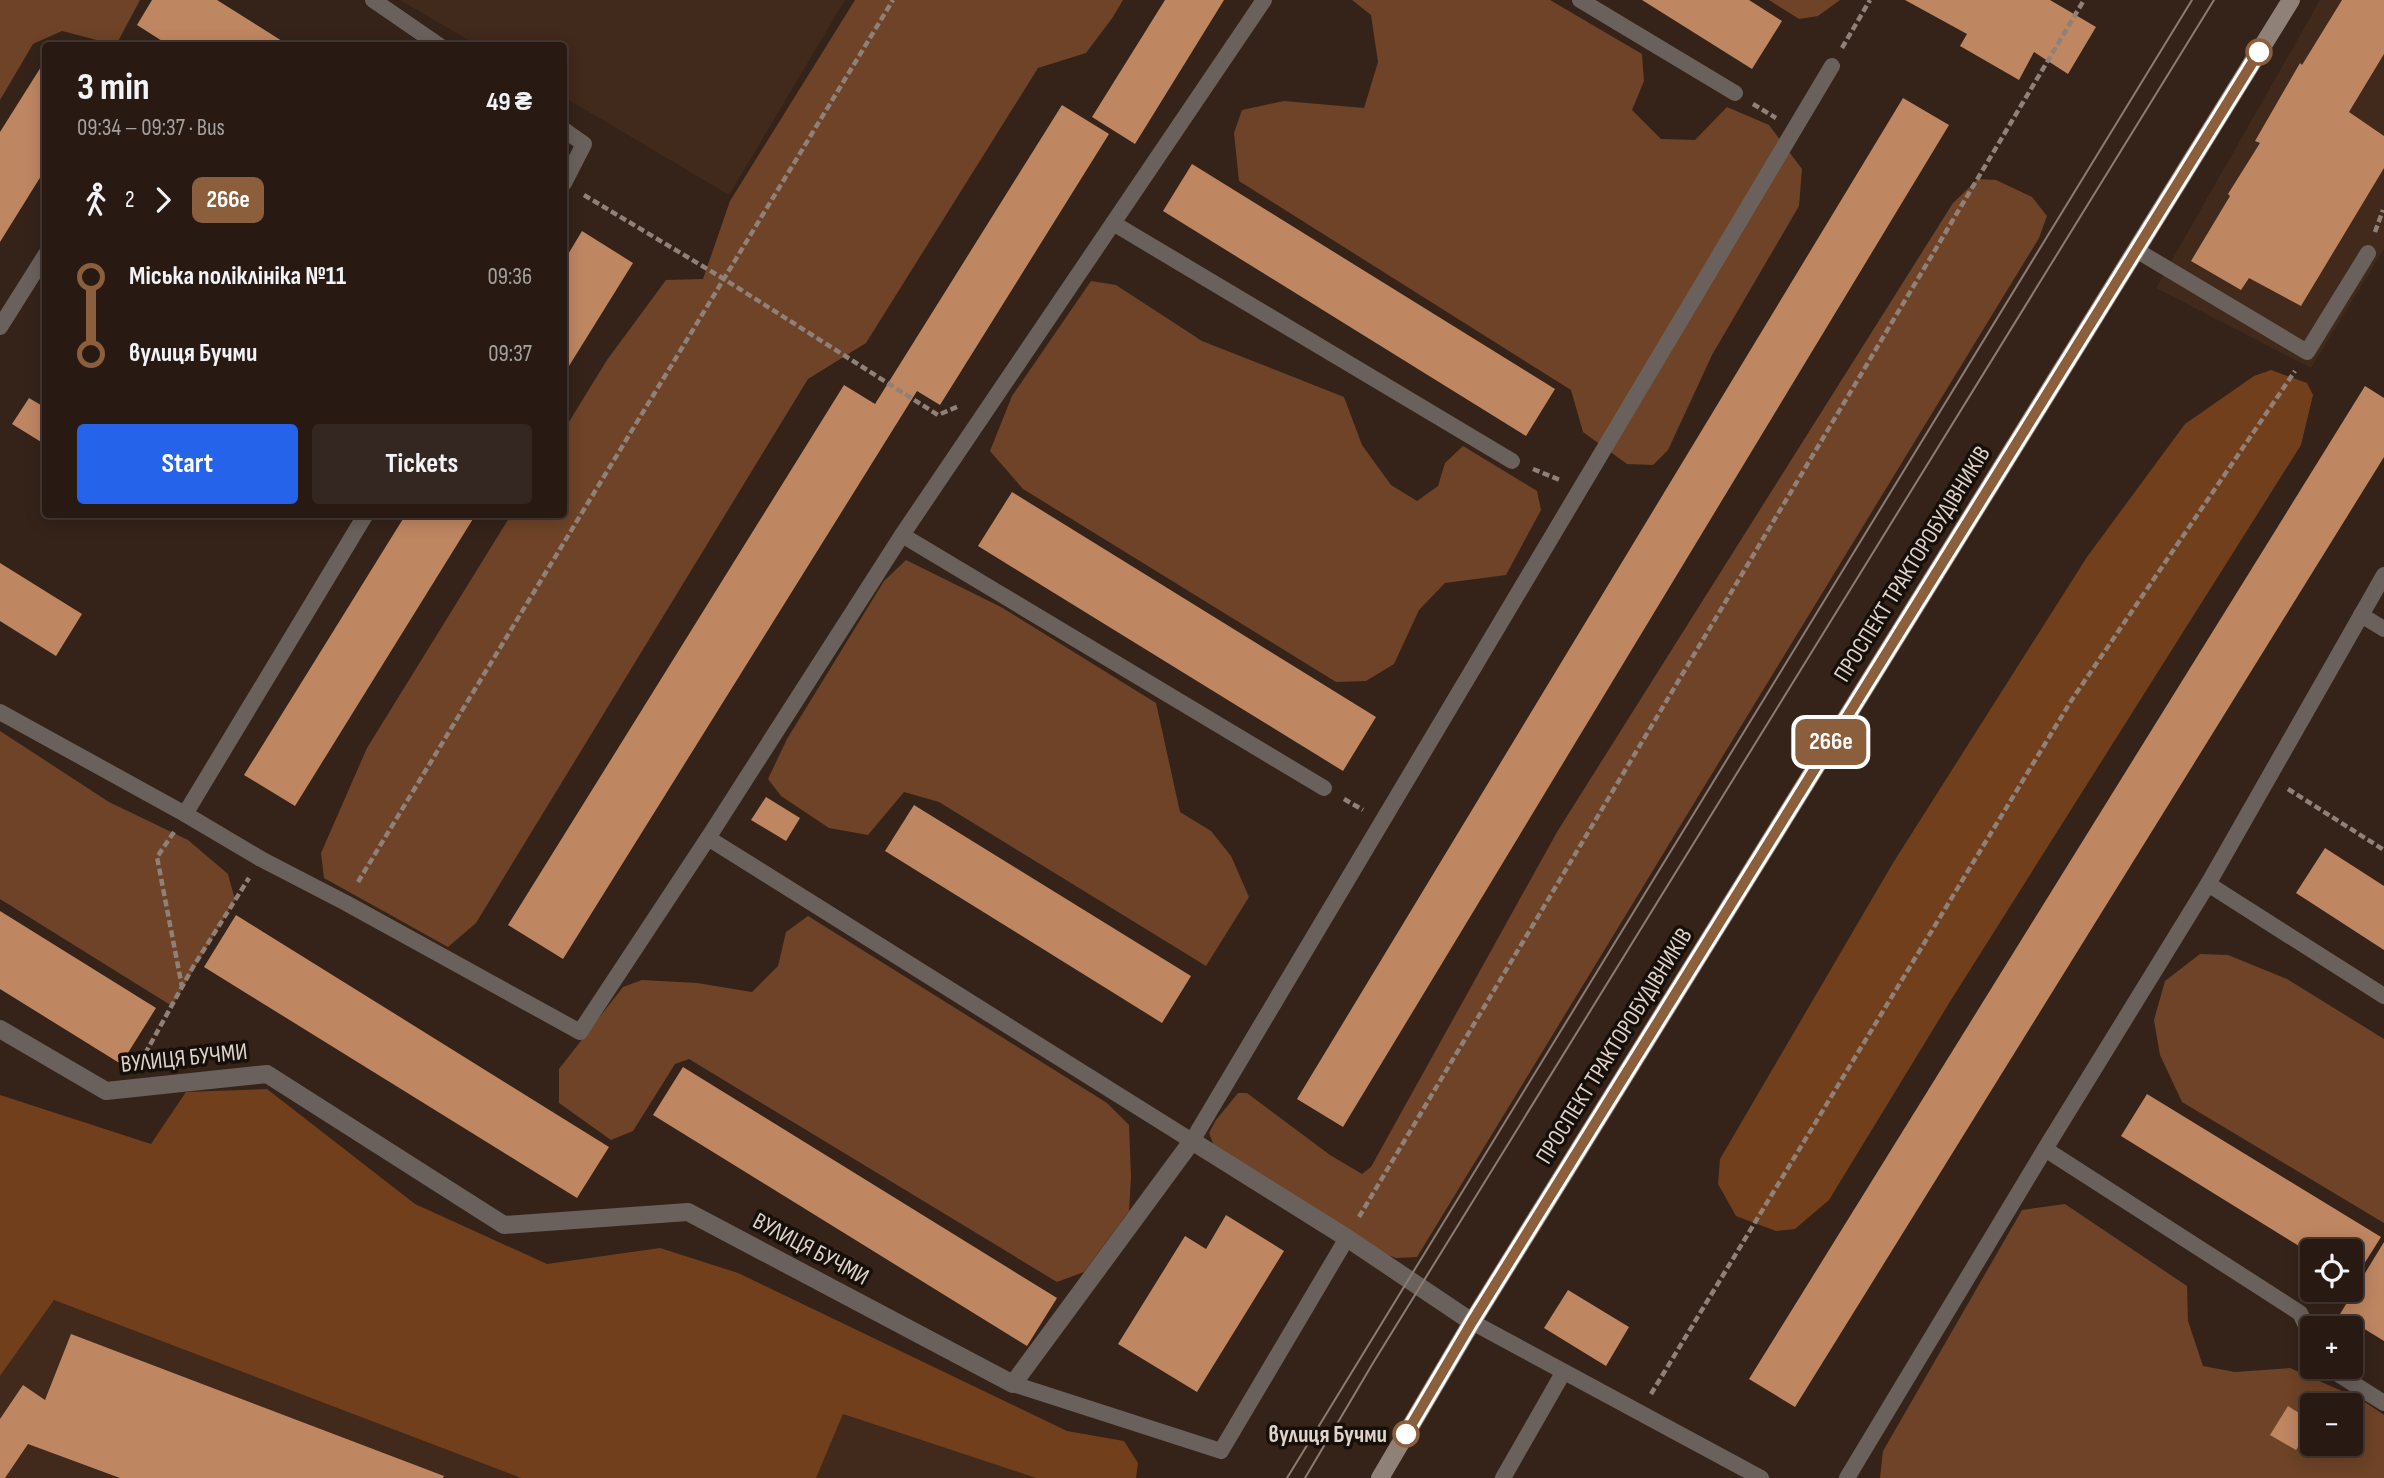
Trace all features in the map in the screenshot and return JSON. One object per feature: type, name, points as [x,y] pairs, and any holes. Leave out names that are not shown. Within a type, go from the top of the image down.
[{"type":"street","name":"ПРОСПЕКТ ТРАКТОРОБУДІВНИКІВ","points":[[1380,1478],[1472,1322],[2291,0]]},
{"type":"street","name":"ВУЛИЦЯ БУЧМИ","points":[[0,1029],[106,1091],[267,1074],[504,1225],[688,1212],[1013,1384]]},
{"type":"street","points":[[1013,1384],[1192,1141],[1347,1238],[1472,1322]]},
{"type":"lane","points":[[373,0],[434,42]]},
{"type":"lane","points":[[0,712],[186,814],[261,859],[580,1032],[902,535],[1264,0]]},
{"type":"lane","points":[[1580,0],[1735,93]]},
{"type":"lane","points":[[708,838],[1192,1141],[1832,66]]},
{"type":"lane","points":[[567,132],[584,144],[567,177]]},
{"type":"lane","points":[[1113,223],[1512,461]]},
{"type":"lane","points":[[2136,250],[2307,352],[2368,253]]},
{"type":"lane","points":[[0,327],[42,260]]},
{"type":"lane","points":[[186,814],[364,518]]},
{"type":"lane","points":[[902,535],[1324,788]]},
{"type":"lane","points":[[1847,1478],[2208,884],[2384,575]]},
{"type":"lane","points":[[2361,615],[2384,629]]},
{"type":"lane","points":[[2208,884],[2384,996]]},
{"type":"lane","points":[[2045,1149],[2301,1316]]},
{"type":"lane","points":[[1013,1384],[1221,1451],[1347,1238]]},
{"type":"lane","points":[[1472,1322],[1761,1478]]},
{"type":"lane","points":[[1503,1478],[1563,1373]]},
{"type":"lane","points":[[2346,1379],[2384,1403]]},
{"type":"path","points":[[346,903],[893,0]]},
{"type":"path","points":[[1832,66],[1870,0]]},
{"type":"path","points":[[1347,1238],[2084,0]]},
{"type":"path","points":[[1735,93],[1795,129]]},
{"type":"path","points":[[567,185],[724,279],[938,415],[963,404]]},
{"type":"path","points":[[1640,1413],[2071,701],[2307,352]]},
{"type":"path","points":[[1512,461],[1581,488]]},
{"type":"path","points":[[1324,788],[1382,821]]},
{"type":"path","points":[[2297,795],[2384,850]]},
{"type":"path","points":[[182,988],[157,857],[186,814]]},
{"type":"path","points":[[125,1089],[235,900]]},
{"type":"shaded area","points":[[0,0],[140,0],[118,42],[104,42],[62,31],[33,44],[0,100]]},
{"type":"shaded area","points":[[400,0],[845,0],[729,195],[567,99],[567,42],[472,42]]},
{"type":"shaded area","points":[[855,0],[1123,0],[1086,53],[1038,68],[866,343],[808,379],[476,923],[448,947],[324,878],[321,853],[367,748],[509,518],[567,518],[567,425],[607,360],[666,280],[703,279],[730,201]]},
{"type":"shaded area","points":[[1352,0],[1550,0],[1642,54],[1644,81],[1632,110],[1661,139],[1695,140],[1727,107],[1769,125],[1802,169],[1799,206],[1712,355],[1668,450],[1653,465],[1627,464],[1583,432],[1571,390],[1239,181],[1234,133],[1242,110],[1284,101],[1364,108],[1378,62],[1371,15]]},
{"type":"shaded area","points":[[1769,0],[1840,0],[1818,16],[1799,19]]},
{"type":"shaded area","points":[[2320,0],[2384,0],[2384,249],[2311,368],[2156,288]]},
{"type":"shaded area","points":[[1978,179],[1996,180],[2032,197],[2047,216],[2039,238],[1417,1257],[1396,1258],[1372,1249],[1214,1146],[1209,1133],[1216,1120],[1238,1093],[1247,1093],[1330,1155],[1362,1174],[1371,1167],[1557,832],[1953,203]]},
{"type":"shaded area","points":[[1091,281],[1116,285],[1202,341],[1344,397],[1362,445],[1391,485],[1417,501],[1438,486],[1445,463],[1463,446],[1537,491],[1541,510],[1506,575],[1445,583],[1419,610],[1394,664],[1366,681],[1336,682],[1023,489],[990,451],[1012,396]]},
{"type":"shaded area","points":[[2271,370],[2307,383],[2313,395],[2301,445],[1951,1000],[1829,1200],[1795,1229],[1776,1231],[1736,1216],[1718,1184],[1720,1159],[1893,863],[2087,557],[2185,424],[2254,376]]},
{"type":"shaded area","points":[[906,560],[1001,607],[1156,703],[1180,812],[1211,831],[1231,856],[1249,897],[1206,966],[939,802],[904,792],[868,835],[829,828],[781,796],[768,779],[787,739],[884,581]]},
{"type":"shaded area","points":[[0,731],[109,802],[188,840],[228,874],[235,900],[172,1006],[0,899]]},
{"type":"shaded area","points":[[808,916],[1107,1103],[1129,1125],[1129,1211],[1084,1272],[1057,1282],[689,1059],[675,1064],[633,1131],[611,1140],[559,1103],[559,1069],[623,987],[642,980],[697,983],[752,992],[778,966],[786,932]]},
{"type":"shaded area","points":[[2200,954],[2228,955],[2287,979],[2384,1039],[2384,1223],[2182,1102],[2160,1055],[2154,1020],[2165,981]]},
{"type":"shaded area","points":[[267,1089],[415,1204],[547,1264],[660,1248],[738,1273],[1067,1431],[1124,1441],[1138,1463],[1136,1478],[1036,1478],[843,1414],[816,1478],[521,1478],[54,1300],[0,1376],[0,1095],[151,1144],[186,1092]]},
{"type":"shaded area","points":[[2065,1204],[2187,1286],[2188,1321],[2203,1366],[2235,1372],[2290,1368],[2300,1372],[2300,1379],[2315,1379],[2346,1393],[2300,1393],[2300,1456],[2363,1456],[2363,1401],[2384,1415],[2384,1478],[1880,1478],[1883,1451],[2022,1210]]},
{"type":"shaded area","points":[[54,1300],[521,1478],[0,1478],[0,1376]]},
{"type":"shaded area","points":[[843,1414],[1036,1478],[816,1478]]},
{"type":"building","points":[[152,0],[217,0],[284,42],[164,42],[137,25]]},
{"type":"building","points":[[1165,0],[1224,0],[1135,144],[1092,117]]},
{"type":"building","points":[[1642,0],[1749,0],[1782,21],[1752,69]]},
{"type":"building","points":[[1905,0],[2050,0],[2096,27],[2068,74],[2034,52],[2019,80],[1960,46],[1967,34]]},
{"type":"building","points":[[2342,0],[2384,0],[2384,54],[2349,112],[2384,136],[2384,168],[2301,306],[2249,278],[2241,290],[2191,261],[2260,143],[2255,141],[2300,63],[2302,65]]},
{"type":"building","points":[[42,65],[42,174],[0,242],[0,132]]},
{"type":"building","points":[[1903,98],[1949,125],[1343,1127],[1297,1099]]},
{"type":"building","points":[[1062,105],[1109,134],[940,405],[917,391],[563,959],[508,925],[844,385],[875,404]]},
{"type":"building","points":[[1192,164],[1555,389],[1526,436],[1163,211]]},
{"type":"building","points":[[582,231],[633,263],[567,369],[567,256]]},
{"type":"building","points":[[2365,386],[2384,398],[2384,457],[1795,1407],[1749,1379]]},
{"type":"building","points":[[29,398],[42,406],[42,443],[12,424]]},
{"type":"building","points":[[1012,492],[1376,717],[1343,771],[978,546]]},
{"type":"building","points":[[404,518],[474,518],[295,806],[244,775]]},
{"type":"building","points":[[0,563],[82,614],[56,656],[0,621]]},
{"type":"building","points":[[766,797],[800,818],[786,841],[751,820]]},
{"type":"building","points":[[914,805],[1191,976],[1162,1023],[885,851]]},
{"type":"building","points":[[2325,848],[2384,886],[2384,950],[2296,893]]},
{"type":"building","points":[[0,911],[156,1008],[121,1064],[0,989]]},
{"type":"building","points":[[236,915],[609,1147],[577,1198],[204,967]]},
{"type":"building","points":[[683,1067],[1057,1298],[1027,1346],[653,1115]]},
{"type":"building","points":[[2147,1094],[2381,1237],[2363,1266],[2363,1239],[2300,1239],[2300,1247],[2121,1136]]},
{"type":"building","points":[[1226,1215],[1284,1251],[1197,1392],[1118,1344],[1185,1236],[1206,1249]]},
{"type":"building","points":[[2384,1242],[2384,1341],[2363,1328],[2363,1316],[2340,1314],[2347,1302],[2363,1302],[2363,1276]]},
{"type":"building","points":[[1568,1290],[1629,1327],[1606,1366],[1544,1328]]},
{"type":"building","points":[[71,1334],[444,1476],[120,1478],[28,1444],[5,1478],[0,1478],[0,1419],[23,1385],[45,1400]]},
{"type":"building","points":[[2288,1406],[2300,1414],[2300,1444],[2296,1450],[2270,1435]]},
{"type":"tram line","points":[[1287,1478],[2192,0]]},
{"type":"tram line","points":[[1305,1478],[1373,1363],[2214,0]]},
{"type":"bus line","name":"266е","points":[[1406,1434],[1472,1322],[2259,52]]},
{"type":"place","name":"вулиця Бучми","points":[[1406,1434]]}]
